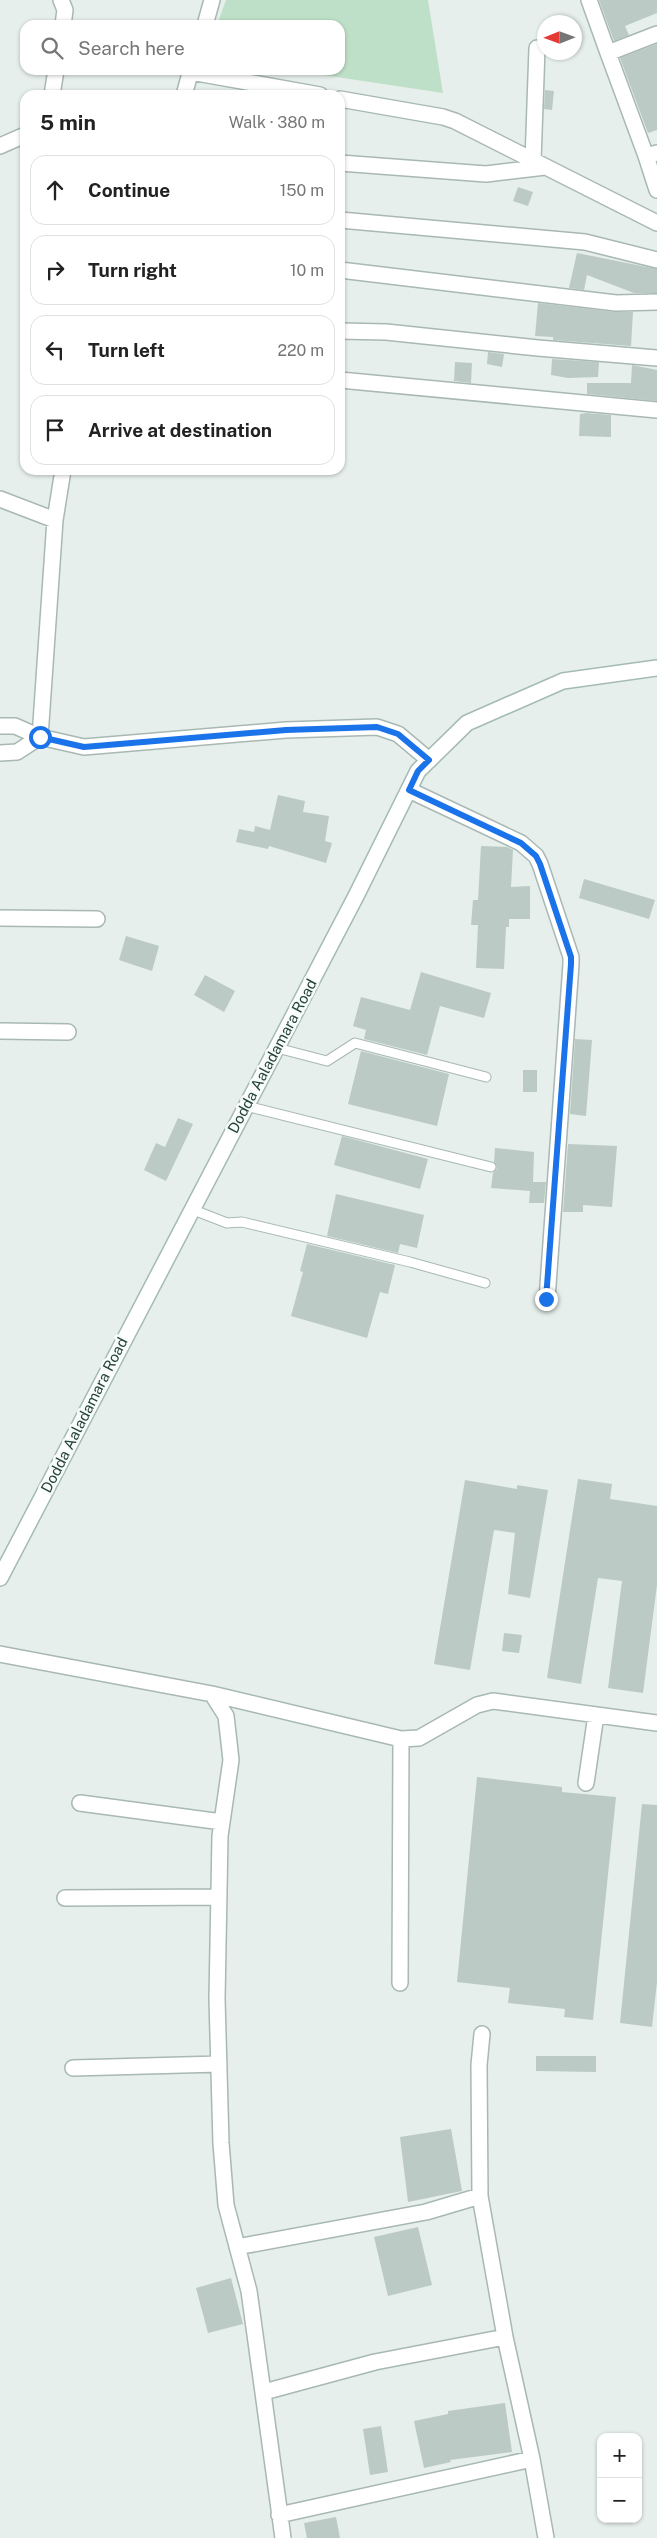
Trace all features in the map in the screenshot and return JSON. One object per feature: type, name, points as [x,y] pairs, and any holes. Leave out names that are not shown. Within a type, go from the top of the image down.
[{"type":"street","points":[[62,0],[65,10],[64,20]]},
{"type":"street","points":[[206,20],[212,0]]},
{"type":"street","points":[[589,0],[608,53],[652,155],[657,190]]},
{"type":"street","points":[[608,53],[657,34]]},
{"type":"street","points":[[537,60],[539,164]]},
{"type":"street","points":[[53,90],[55,75]]},
{"type":"street","points":[[185,90],[190,75]]},
{"type":"street","points":[[212,75],[293,90]]},
{"type":"street","points":[[345,99],[443,117],[657,223]]},
{"type":"street","points":[[0,146],[20,137]]},
{"type":"street","points":[[345,163],[486,174],[539,164]]},
{"type":"street","points":[[345,220],[585,242],[657,260]]},
{"type":"street","points":[[345,271],[616,303],[657,302]]},
{"type":"street","points":[[345,331],[386,332],[657,358]]},
{"type":"street","points":[[345,380],[657,410]]},
{"type":"street","points":[[40,737],[55,520],[62,475]]},
{"type":"street","points":[[0,499],[55,520]]},
{"type":"street","name":"Dodda Aaladamara Road","points":[[0,1578],[277,1048],[418,771],[467,723],[563,681],[657,668]]},
{"type":"street","points":[[0,726],[15,726],[40,737],[84,747],[286,730],[377,727],[398,734],[429,760]]},
{"type":"street","points":[[0,753],[17,752],[40,737]]},
{"type":"street","points":[[409,790],[521,843],[530,850],[540,864],[571,957],[546,1299]]},
{"type":"street","points":[[0,918],[96,919]]},
{"type":"street","points":[[0,1031],[68,1032]]},
{"type":"street","points":[[0,1654],[212,1694],[401,1739],[419,1738],[477,1705],[493,1701],[657,1723]]},
{"type":"street","points":[[212,1694],[226,1716],[231,1760],[222,1822],[219,1897],[219,2064],[226,2204],[249,2291],[284,2538]]},
{"type":"street","points":[[586,1783],[596,1715]]},
{"type":"street","points":[[400,1983],[401,1739]]},
{"type":"street","points":[[80,1803],[222,1822]]},
{"type":"street","points":[[65,1898],[219,1897]]},
{"type":"street","points":[[482,2034],[478,2065],[480,2196],[505,2337],[532,2458],[546,2538]]},
{"type":"street","points":[[73,2068],[219,2064]]},
{"type":"street","points":[[237,2247],[426,2212],[480,2196]]},
{"type":"street","points":[[264,2392],[375,2362],[505,2337]]},
{"type":"street","points":[[280,2516],[532,2458]]},
{"type":"lane","points":[[277,1048],[327,1061],[355,1043],[486,1077]]},
{"type":"lane","points":[[246,1106],[491,1167]]},
{"type":"lane","points":[[191,1210],[227,1223],[251,1224],[410,1262],[485,1283]]},
{"type":"green space","points":[[226,0],[428,0],[443,93],[323,75],[345,75],[345,20],[219,20]]},
{"type":"building","points":[[599,0],[657,0],[657,13],[625,26],[629,35],[614,41]]},
{"type":"building","points":[[657,44],[657,130],[648,133],[620,58]]},
{"type":"building","points":[[545,90],[554,91],[552,110],[544,109]]},
{"type":"building","points":[[518,187],[533,192],[528,206],[513,201]]},
{"type":"building","points":[[577,253],[657,269],[657,293],[634,293],[587,275],[584,290],[569,288]]},
{"type":"building","points":[[538,303],[615,312],[633,312],[631,346],[553,340],[553,337],[535,336]]},
{"type":"building","points":[[488,352],[504,354],[502,367],[487,364]]},
{"type":"building","points":[[552,359],[599,362],[598,377],[568,378],[551,375]]},
{"type":"building","points":[[455,362],[472,363],[471,383],[454,381]]},
{"type":"building","points":[[632,365],[657,370],[657,401],[587,394],[587,383],[631,383]]},
{"type":"building","points":[[580,414],[611,415],[611,437],[579,436]]},
{"type":"building","points":[[278,795],[305,801],[303,812],[329,816],[325,841],[332,843],[326,863],[269,846],[268,849],[236,842],[239,829],[254,832],[255,826],[270,830]]},
{"type":"building","points":[[481,846],[507,847],[513,850],[511,887],[530,886],[530,919],[509,919],[509,927],[506,927],[504,969],[476,968],[478,925],[471,925],[473,900],[478,900]]},
{"type":"building","points":[[584,879],[655,900],[649,919],[579,898]]},
{"type":"building","points":[[126,936],[159,946],[152,971],[119,960]]},
{"type":"building","points":[[421,972],[491,993],[484,1018],[440,1006],[427,1055],[364,1039],[366,1030],[353,1026],[361,997],[410,1010]]},
{"type":"building","points":[[205,975],[235,991],[224,1012],[194,995]]},
{"type":"building","points":[[575,1039],[592,1040],[586,1116],[570,1114]]},
{"type":"building","points":[[361,1051],[449,1074],[437,1126],[348,1104]]},
{"type":"building","points":[[523,1070],[537,1070],[537,1092],[523,1092]]},
{"type":"building","points":[[178,1118],[193,1124],[166,1181],[144,1170],[156,1143],[165,1147]]},
{"type":"building","points":[[342,1136],[428,1159],[420,1189],[334,1165]]},
{"type":"building","points":[[568,1144],[617,1146],[612,1207],[583,1205],[583,1212],[563,1212]]},
{"type":"building","points":[[495,1148],[534,1152],[533,1182],[546,1182],[544,1203],[529,1203],[530,1191],[491,1188],[493,1173],[497,1168],[494,1162]]},
{"type":"building","points":[[336,1194],[424,1215],[417,1248],[400,1244],[398,1253],[327,1236]]},
{"type":"building","points":[[307,1244],[395,1265],[388,1294],[380,1292],[367,1338],[291,1316],[303,1272],[300,1271]]},
{"type":"building","points":[[578,1479],[612,1484],[610,1499],[657,1506],[657,1585],[643,1693],[608,1688],[622,1581],[598,1578],[581,1684],[547,1678]]},
{"type":"building","points":[[465,1480],[517,1489],[517,1485],[548,1490],[530,1598],[508,1594],[515,1533],[494,1530],[470,1670],[434,1664]]},
{"type":"building","points":[[504,1633],[522,1635],[519,1653],[502,1651]]},
{"type":"building","points":[[477,1777],[562,1787],[562,1792],[616,1797],[593,2020],[564,2017],[565,2009],[508,2003],[510,1988],[457,1982]]},
{"type":"building","points":[[642,1804],[657,1805],[657,1982],[652,2027],[620,2023]]},
{"type":"building","points":[[536,2056],[596,2056],[596,2072],[536,2071]]},
{"type":"building","points":[[451,2129],[462,2191],[408,2202],[400,2137]]},
{"type":"building","points":[[418,2227],[432,2285],[388,2296],[374,2237]]},
{"type":"building","points":[[231,2278],[243,2324],[208,2333],[196,2288]]},
{"type":"building","points":[[505,2403],[512,2452],[450,2460],[451,2462],[424,2468],[414,2421],[448,2414],[448,2411]]},
{"type":"building","points":[[381,2426],[388,2472],[370,2475],[363,2429]]},
{"type":"building","points":[[336,2517],[340,2538],[307,2538],[304,2523]]},
{"type":"route","points":[[40,737],[84,747],[286,730],[346,726],[377,727],[398,734],[429,760],[418,771],[409,790],[521,843],[536,856],[571,957],[546,1299]]}]
